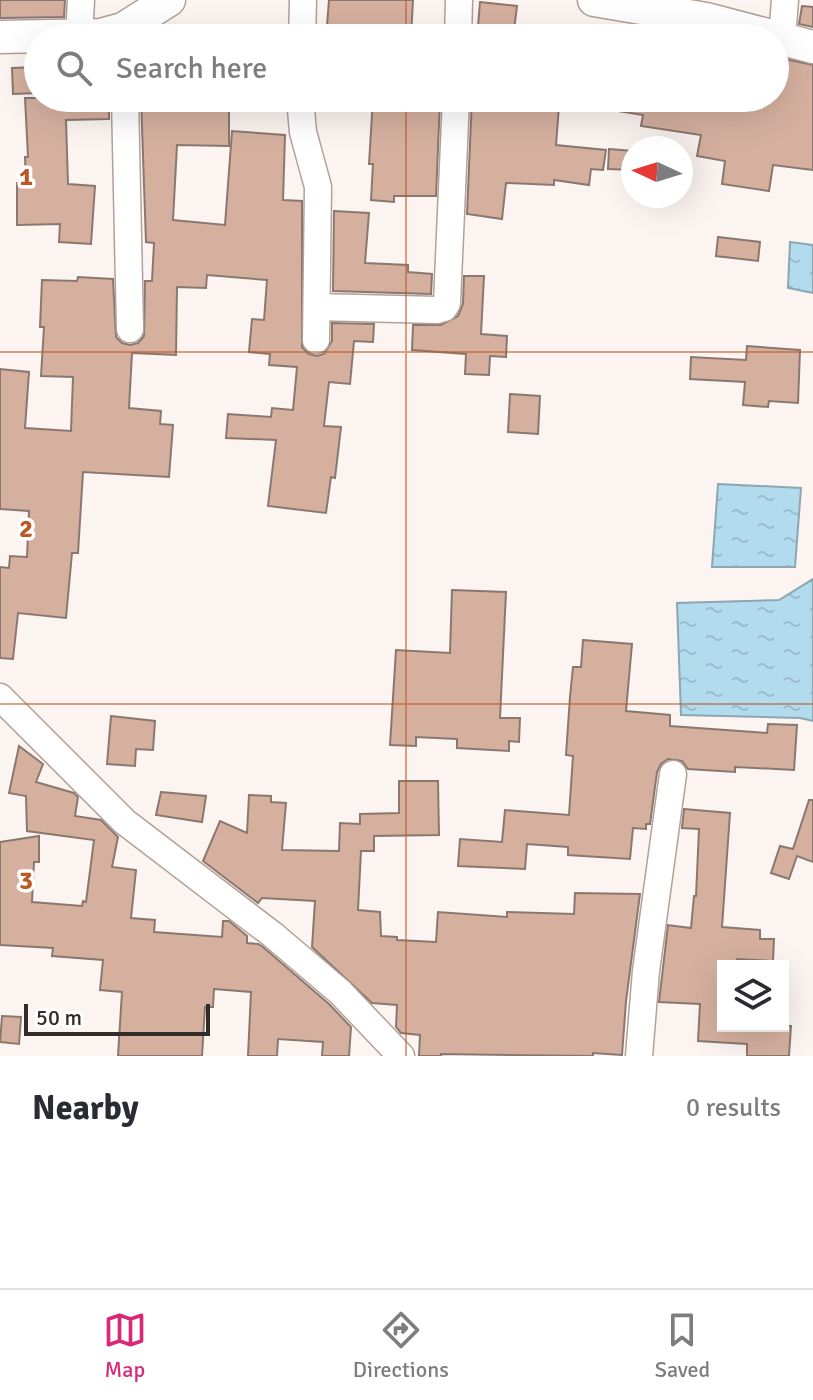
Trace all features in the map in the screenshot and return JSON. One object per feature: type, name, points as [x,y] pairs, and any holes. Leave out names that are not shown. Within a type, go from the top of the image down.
[{"type":"street","points":[[80,24],[81,0]]},
{"type":"street","points":[[137,24],[169,0]]},
{"type":"street","points":[[302,24],[303,0]]},
{"type":"street","points":[[458,24],[459,0]]},
{"type":"street","points":[[594,0],[726,24]]},
{"type":"street","points":[[783,24],[785,0]]},
{"type":"street","points":[[0,37],[24,37]]},
{"type":"street","points":[[789,40],[813,47]]},
{"type":"street","points":[[125,112],[130,329]]},
{"type":"street","points":[[301,112],[303,132],[318,187],[316,340]]},
{"type":"street","points":[[317,307],[444,308],[447,303],[451,238],[456,112]]},
{"type":"street","points":[[0,697],[125,822],[340,992],[401,1056]]},
{"type":"street","points":[[639,1056],[646,971],[673,774]]},
{"type":"water","points":[[790,242],[813,245],[813,293],[788,288]]},
{"type":"water","points":[[718,484],[801,488],[795,567],[712,567]]},
{"type":"water","points":[[813,579],[813,721],[800,718],[681,715],[677,603],[779,600]]},
{"type":"building","points":[[0,0],[65,0],[64,17],[0,18]]},
{"type":"building","points":[[329,0],[413,0],[412,24],[327,24]]},
{"type":"building","points":[[480,2],[517,6],[515,24],[478,24]]},
{"type":"building","points":[[802,6],[813,7],[813,27],[799,24]]},
{"type":"building","points":[[789,60],[813,65],[813,170],[773,165],[769,191],[722,184],[725,161],[697,156],[701,135],[641,126],[643,115],[624,112],[789,112]]},
{"type":"building","points":[[12,68],[24,68],[24,94],[13,94]]},
{"type":"building","points":[[26,112],[109,112],[109,119],[66,120],[68,184],[95,186],[91,244],[59,242],[60,224],[17,225],[17,183],[26,183],[25,157],[28,157]]},
{"type":"building","points":[[141,112],[229,112],[229,146],[177,145],[173,220],[225,225],[232,131],[285,135],[283,200],[302,201],[302,347],[309,354],[324,354],[332,341],[332,323],[374,324],[373,342],[354,341],[350,384],[329,382],[324,426],[341,427],[335,478],[331,477],[326,513],[268,506],[276,440],[226,438],[228,414],[271,417],[272,408],[293,410],[297,367],[269,365],[270,354],[249,352],[252,319],[264,320],[267,280],[207,275],[206,288],[177,287],[176,355],[132,353],[129,408],[161,411],[160,424],[173,425],[169,477],[83,472],[78,553],[72,553],[66,618],[18,613],[13,659],[0,658],[0,567],[9,568],[10,556],[27,557],[29,511],[0,509],[0,369],[29,372],[25,428],[71,431],[73,377],[41,376],[44,327],[40,327],[42,280],[77,281],[78,277],[113,279],[116,337],[122,343],[138,343],[144,336],[145,281],[152,281],[154,243],[146,242]]},
{"type":"building","points":[[372,112],[440,112],[436,196],[394,196],[394,202],[371,200],[373,164],[369,164]]},
{"type":"building","points":[[471,112],[559,112],[556,145],[606,150],[603,170],[591,169],[589,185],[554,180],[554,185],[506,183],[502,219],[467,214]]},
{"type":"building","points":[[609,149],[621,150],[621,170],[608,169]]},
{"type":"building","points":[[334,211],[369,213],[365,263],[408,265],[408,272],[432,274],[431,294],[333,291]]},
{"type":"building","points":[[718,237],[760,242],[758,261],[716,256]]},
{"type":"building","points":[[464,276],[484,276],[481,334],[507,336],[506,357],[490,356],[489,375],[465,374],[466,354],[412,350],[413,325],[441,325],[458,316],[463,304]]},
{"type":"building","points":[[747,346],[800,350],[798,403],[769,401],[768,407],[743,405],[745,382],[690,379],[691,357],[746,360]]},
{"type":"building","points":[[510,394],[540,396],[538,434],[508,432]]},
{"type":"building","points":[[452,590],[506,592],[500,718],[520,718],[519,742],[509,741],[509,751],[457,748],[457,739],[416,737],[416,746],[390,745],[396,650],[450,653]]},
{"type":"building","points":[[583,640],[632,644],[626,711],[670,715],[670,726],[767,733],[768,724],[797,725],[794,770],[735,767],[735,772],[688,769],[682,761],[668,759],[657,772],[650,824],[646,824],[646,829],[633,828],[630,859],[568,855],[568,847],[527,844],[525,869],[458,866],[460,839],[502,842],[505,810],[569,815],[573,756],[566,755],[570,697],[573,667],[581,667]]},
{"type":"building","points":[[111,716],[155,721],[153,750],[136,749],[135,766],[107,764]]},
{"type":"building","points":[[19,746],[43,764],[36,782],[74,793],[78,797],[75,816],[101,820],[118,837],[112,867],[136,870],[131,918],[155,920],[154,932],[222,937],[223,921],[229,921],[247,936],[247,943],[263,947],[351,1027],[349,1056],[322,1056],[323,1042],[278,1039],[277,1056],[248,1056],[251,992],[214,989],[213,1007],[205,1007],[202,1056],[118,1056],[122,992],[100,990],[103,960],[52,956],[53,948],[0,945],[0,842],[39,836],[39,862],[34,862],[32,902],[82,906],[83,901],[86,902],[94,840],[27,831],[26,796],[9,793]]},
{"type":"building","points":[[399,781],[438,781],[439,835],[374,836],[374,851],[361,851],[358,910],[380,912],[381,936],[436,942],[438,912],[507,917],[507,912],[574,914],[575,893],[640,894],[622,1055],[419,1056],[420,1035],[401,1033],[396,1027],[397,1005],[372,1003],[312,947],[315,901],[262,898],[258,903],[203,861],[220,821],[247,833],[249,795],[271,796],[271,802],[286,803],[282,850],[339,851],[340,823],[360,824],[360,814],[399,813]]},
{"type":"building","points":[[161,792],[206,796],[202,822],[156,815]]},
{"type":"building","points":[[809,800],[813,800],[813,862],[797,856],[789,879],[771,873],[780,846],[793,849]]},
{"type":"building","points":[[684,809],[730,813],[722,927],[760,930],[760,939],[774,939],[773,960],[717,960],[717,1032],[789,1032],[791,1026],[789,1056],[747,1056],[747,1044],[698,1041],[700,1004],[659,1002],[668,925],[691,928],[696,896],[699,829],[682,828]]},
{"type":"building","points":[[2,1016],[21,1017],[19,1044],[0,1042]]}]
